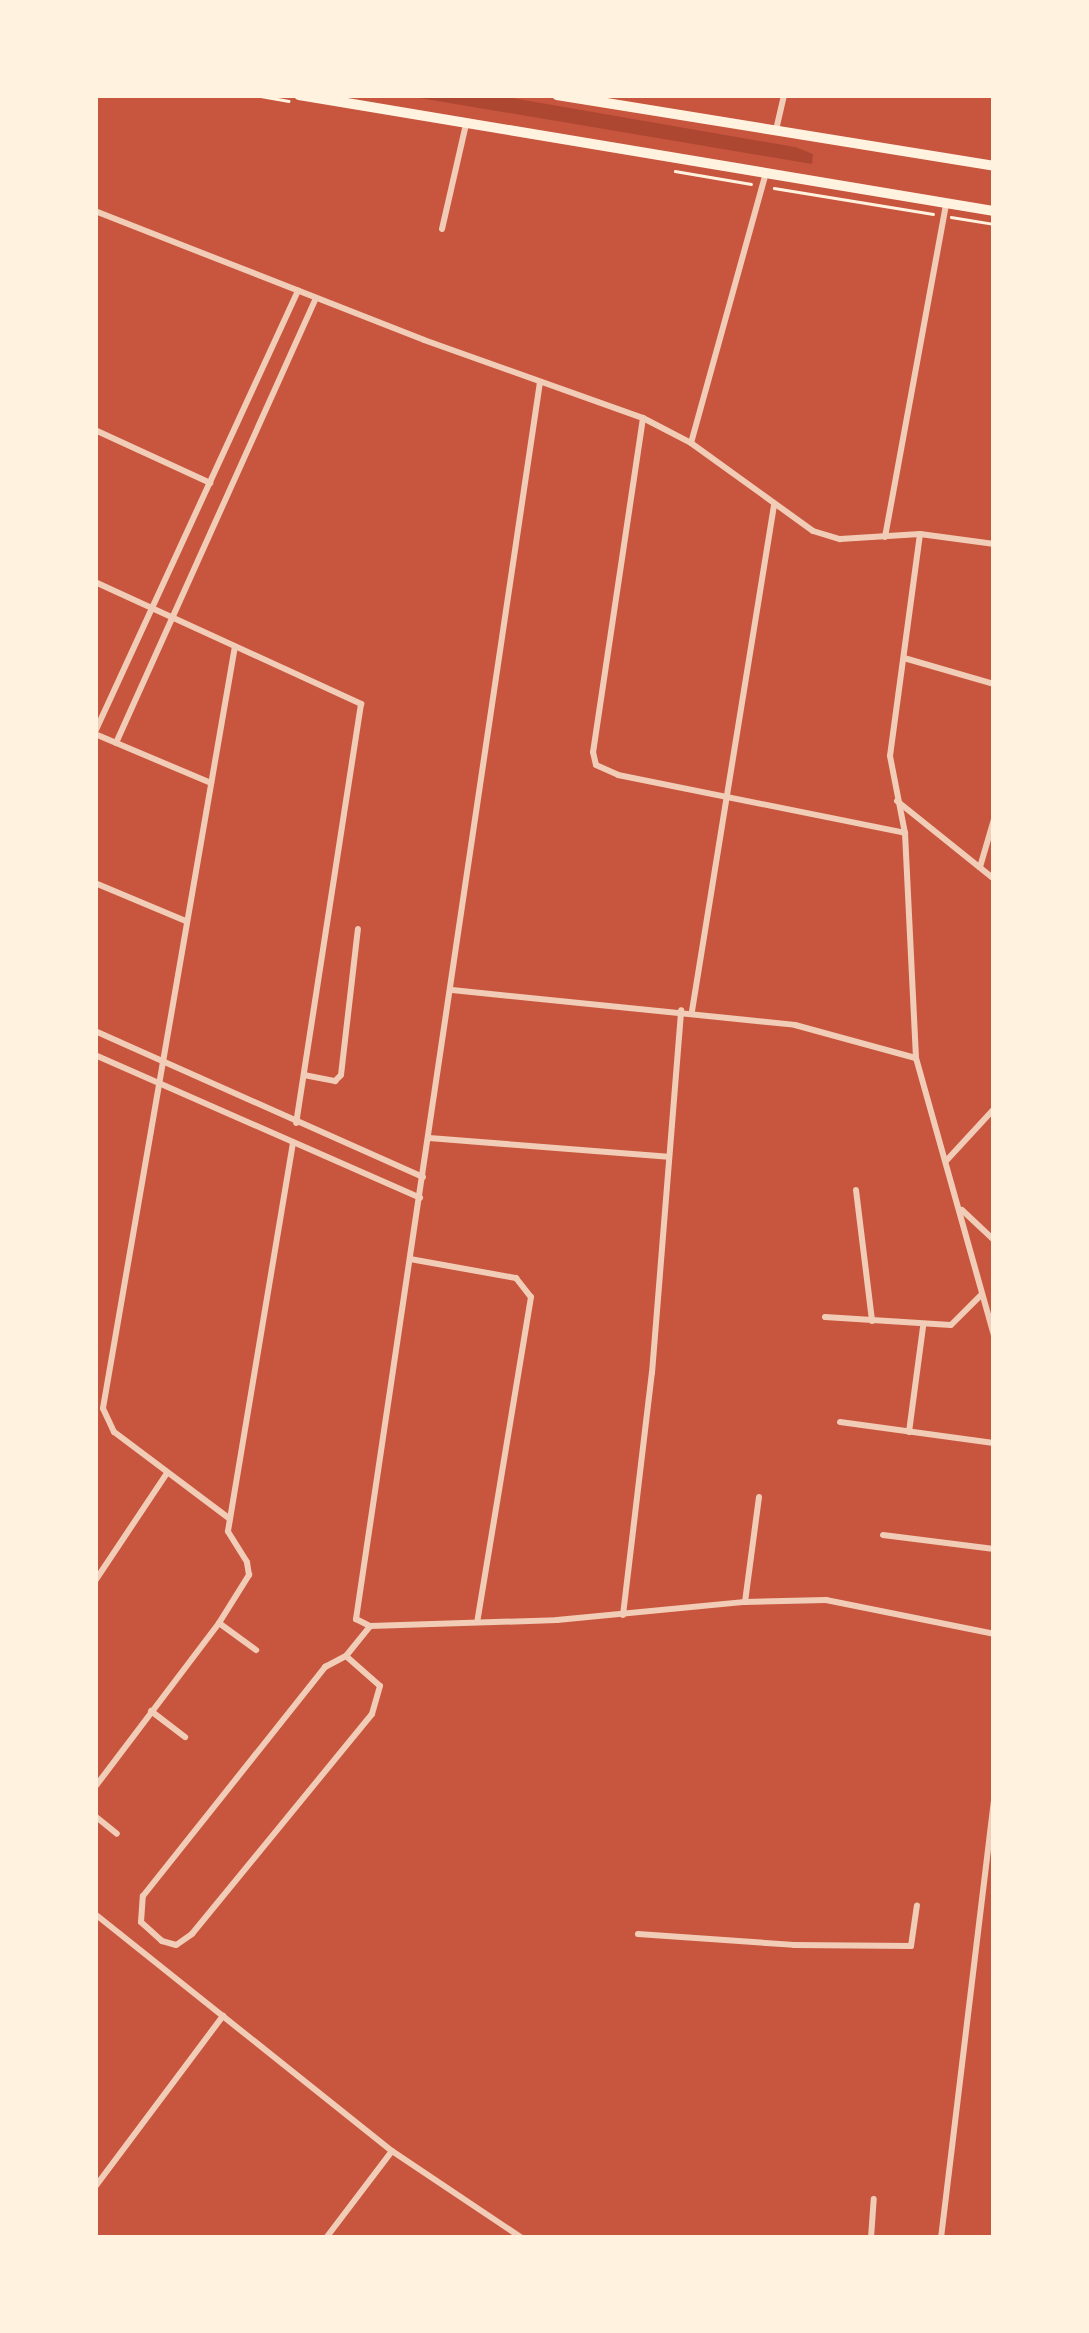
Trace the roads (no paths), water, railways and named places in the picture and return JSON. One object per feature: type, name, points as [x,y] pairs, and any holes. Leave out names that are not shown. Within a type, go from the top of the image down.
[{"type":"main road","points":[[299,95],[765,176],[994,211]]},
{"type":"main road","points":[[348,95],[388,108]]},
{"type":"main road","points":[[557,95],[994,166]]},
{"type":"street","points":[[776,130],[784,95]]},
{"type":"street","points":[[442,229],[466,123]]},
{"type":"street","points":[[691,443],[765,176]]},
{"type":"street","points":[[884,537],[946,204]]},
{"type":"street","points":[[95,211],[316,298],[644,418],[691,443],[813,531],[840,539],[920,534],[994,544]]},
{"type":"street","points":[[212,784],[95,733],[298,290]]},
{"type":"street","points":[[116,743],[316,298]]},
{"type":"street","points":[[540,382],[356,1619],[370,1626],[477,1622],[623,1616],[745,1602],[826,1600],[994,1634]]},
{"type":"street","points":[[644,418],[594,760],[608,772],[905,833]]},
{"type":"street","points":[[95,430],[210,483]]},
{"type":"street","points":[[692,1011],[774,505]]},
{"type":"street","points":[[920,534],[890,742],[896,800],[905,833],[916,1058],[994,1336]]},
{"type":"street","points":[[95,582],[361,704],[296,1123]]},
{"type":"street","points":[[230,1519],[114,1432],[103,1408],[235,646]]},
{"type":"street","points":[[904,658],[994,684]]},
{"type":"street","points":[[896,800],[994,879]]},
{"type":"street","points":[[980,867],[994,819]]},
{"type":"street","points":[[95,882],[186,922]]},
{"type":"street","points":[[304,1075],[335,1081],[340,1075],[358,929]]},
{"type":"street","points":[[452,990],[795,1024],[916,1058]]},
{"type":"street","points":[[623,1616],[652,1373],[681,1010]]},
{"type":"street","points":[[95,1031],[423,1178]]},
{"type":"street","points":[[95,1055],[420,1198]]},
{"type":"street","points":[[945,1162],[994,1110]]},
{"type":"street","points":[[429,1138],[668,1156]]},
{"type":"street","points":[[95,1786],[219,1623],[249,1575],[247,1562],[229,1538],[230,1519],[293,1143]]},
{"type":"street","points":[[856,1190],[872,1320]]},
{"type":"street","points":[[960,1207],[994,1240]]},
{"type":"street","points":[[410,1260],[516,1278],[526,1286],[531,1298],[477,1622]]},
{"type":"street","points":[[824,1317],[923,1327],[954,1324],[982,1294]]},
{"type":"street","points":[[909,1432],[923,1327]]},
{"type":"street","points":[[840,1422],[994,1443]]},
{"type":"street","points":[[95,1581],[166,1473]]},
{"type":"street","points":[[745,1602],[759,1497]]},
{"type":"street","points":[[883,1535],[994,1548]]},
{"type":"street","points":[[219,1623],[256,1650]]},
{"type":"street","points":[[346,1656],[380,1686],[372,1714],[192,1934],[176,1944],[162,1941],[141,1922],[143,1896],[325,1667],[346,1656],[370,1626]]},
{"type":"street","points":[[151,1710],[185,1737]]},
{"type":"street","points":[[941,2238],[994,1802]]},
{"type":"street","points":[[95,1816],[116,1834]]},
{"type":"street","points":[[638,1934],[794,1944],[911,1946],[917,1906]]},
{"type":"street","points":[[95,1914],[392,2151],[522,2238]]},
{"type":"street","points":[[95,2187],[223,2016]]},
{"type":"street","points":[[326,2238],[392,2151]]},
{"type":"street","points":[[872,2238],[874,2199]]}]
